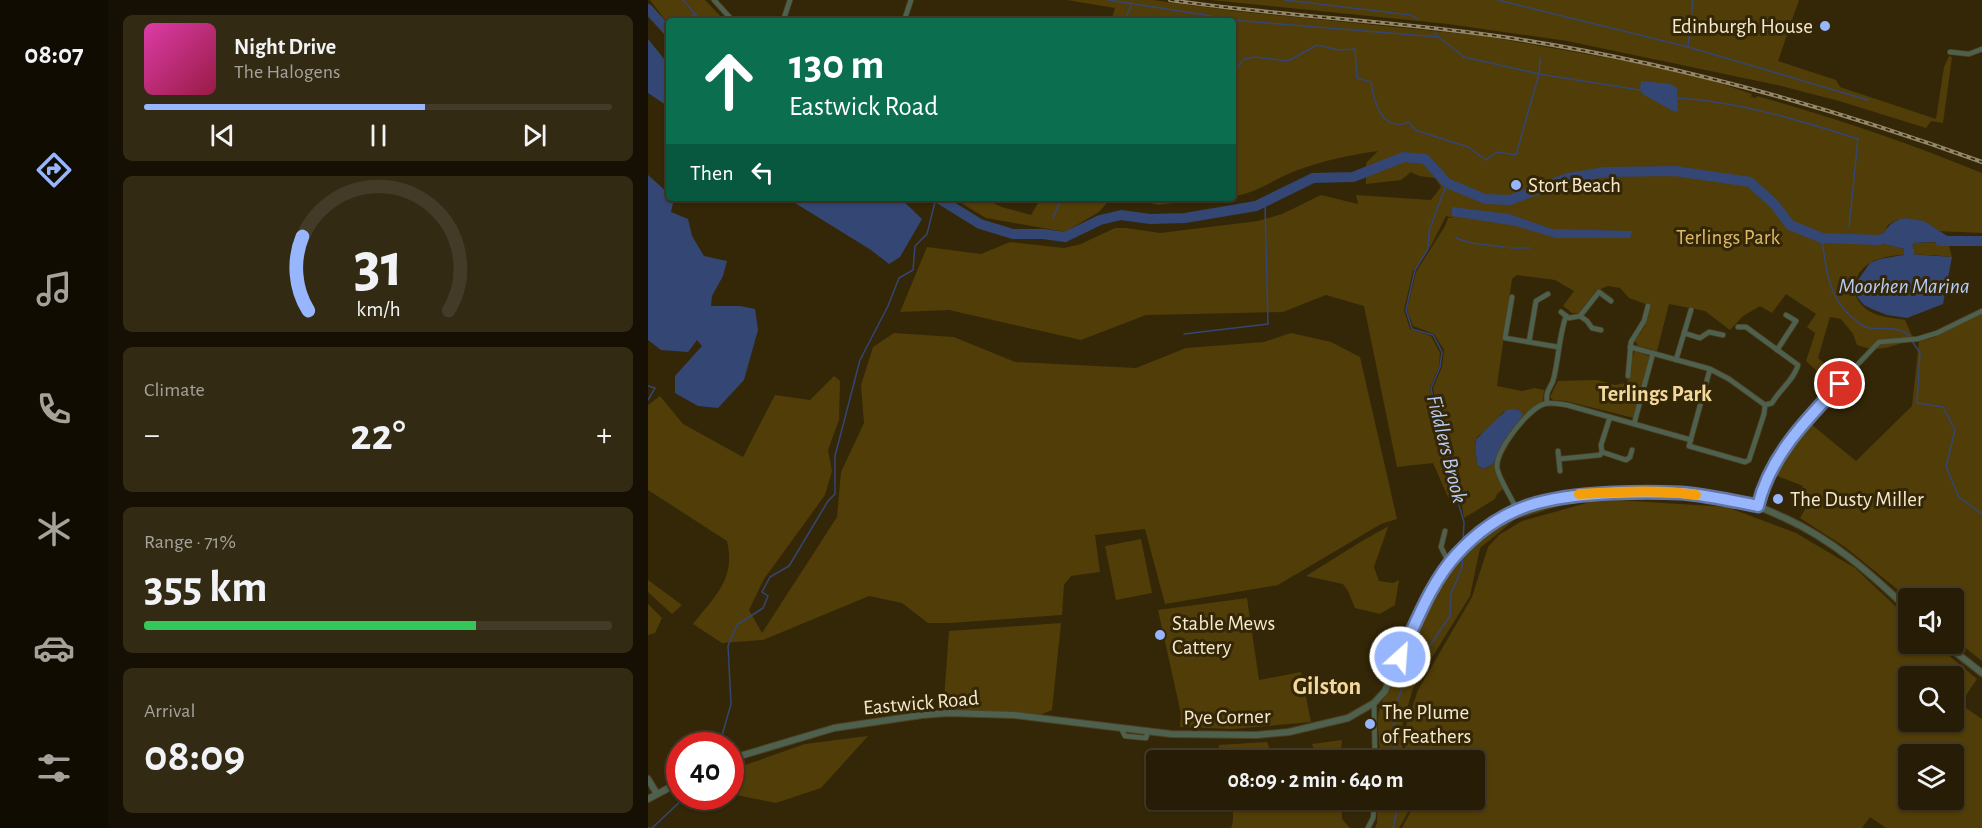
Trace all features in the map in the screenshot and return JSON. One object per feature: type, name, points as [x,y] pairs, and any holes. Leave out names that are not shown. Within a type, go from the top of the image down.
[{"type":"street","points":[[714,0],[730,18]]},
{"type":"street","points":[[784,18],[790,0]]},
{"type":"street","points":[[905,18],[911,0]]},
{"type":"street","points":[[1950,52],[1969,54],[1982,49]]},
{"type":"street","points":[[1547,403],[1546,393],[1554,377],[1564,314],[1569,318],[1580,316],[1599,292],[1611,301]]},
{"type":"street","points":[[1529,342],[1536,301],[1548,294]]},
{"type":"street","points":[[1512,297],[1505,338],[1558,347]]},
{"type":"street","points":[[1628,376],[1631,342],[1644,321],[1648,306]]},
{"type":"street","points":[[1676,360],[1691,310]]},
{"type":"street","points":[[1758,506],[1774,465],[1800,426],[1879,342],[1917,339],[1937,333],[1982,311]]},
{"type":"street","points":[[1777,350],[1796,321],[1786,315]]},
{"type":"street","points":[[1580,316],[1592,328],[1601,330]]},
{"type":"street","points":[[1738,327],[1746,327],[1798,365],[1796,373],[1772,403],[1765,405]]},
{"type":"street","points":[[1684,333],[1700,338],[1709,332],[1724,335]]},
{"type":"street","points":[[1630,347],[1710,369],[1729,378],[1765,405]]},
{"type":"street","points":[[1634,424],[1653,353]]},
{"type":"street","points":[[1690,443],[1710,369]]},
{"type":"street","points":[[1765,405],[1749,460],[1745,462],[1634,424],[1567,405],[1547,403],[1526,416],[1498,459],[1498,470],[1517,510],[1546,499],[1564,496],[1633,493],[1683,493],[1758,506],[1817,534],[1850,556],[1898,600]]},
{"type":"street","points":[[1602,452],[1601,445],[1610,417]]},
{"type":"street","points":[[1602,452],[1626,460],[1630,457],[1632,450]]},
{"type":"street","points":[[1558,451],[1560,471]]},
{"type":"street","points":[[1558,459],[1602,452]]},
{"type":"street","name":"Pye Corner","points":[[1120,728],[1171,734],[1256,735],[1289,732],[1348,718],[1374,703],[1385,691],[1426,603],[1449,563],[1485,528],[1517,510]]},
{"type":"street","points":[[1444,531],[1441,547],[1449,563]]},
{"type":"street","points":[[1957,654],[1982,674]]},
{"type":"street","points":[[1374,703],[1375,750]]},
{"type":"street","name":"Eastwick Road","points":[[744,755],[834,728],[922,715],[979,713],[1014,715],[1120,728]]},
{"type":"street","points":[[648,779],[657,794]]},
{"type":"street","points":[[648,799],[666,789]]},
{"type":"street","points":[[1368,828],[1373,818],[1373,810]]},
{"type":"green space","points":[[650,0],[705,0],[722,18],[666,18],[666,21]]},
{"type":"green space","points":[[1067,0],[1153,0],[1234,11],[1484,36],[1631,62],[1710,80],[1752,94],[1751,97],[1756,98],[1757,96],[1871,131],[1982,173],[1982,233],[1937,231],[1931,226],[1897,220],[1888,225],[1884,233],[1870,237],[1868,240],[1909,250],[1914,243],[1948,242],[1952,257],[1897,255],[1879,259],[1863,268],[1855,282],[1856,297],[1869,311],[1877,315],[1905,320],[1914,340],[1886,348],[1865,348],[1857,345],[1853,334],[1841,319],[1830,317],[1818,358],[1837,373],[1833,387],[1836,390],[1823,403],[1819,400],[1830,383],[1806,361],[1815,333],[1807,327],[1816,314],[1786,294],[1772,313],[1760,306],[1743,316],[1730,330],[1705,311],[1669,304],[1657,351],[1638,346],[1635,341],[1645,326],[1651,306],[1629,298],[1620,288],[1608,286],[1596,291],[1579,313],[1572,313],[1563,306],[1574,291],[1555,280],[1517,275],[1512,279],[1497,386],[1522,391],[1535,388],[1544,390],[1543,401],[1518,423],[1496,459],[1494,468],[1503,489],[1495,499],[1464,518],[1454,459],[1441,437],[1433,388],[1442,367],[1444,350],[1434,334],[1413,326],[1407,310],[1416,272],[1448,218],[1454,218],[1446,216],[1432,244],[1413,271],[1404,310],[1410,329],[1431,336],[1440,353],[1439,367],[1430,387],[1439,437],[1451,460],[1457,502],[1448,497],[1433,463],[1397,467],[1364,306],[1326,295],[1283,312],[1146,315],[1081,340],[949,310],[900,312],[927,247],[981,254],[1010,242],[1064,248],[1081,244],[1115,228],[1160,233],[1258,221],[1282,214],[1321,195],[1358,204],[1356,195],[1431,200],[1441,187],[1435,178],[1419,176],[1411,172],[1401,180],[1366,184],[1366,163],[1378,151],[1315,164],[1236,196],[1236,18],[1112,18],[1115,8]],"holes":[[[1519,410],[1516,422],[1493,464],[1483,469],[1477,465],[1475,442],[1478,436],[1491,427],[1503,412]]]},
{"type":"green space","points":[[1210,0],[1799,0],[1778,61],[1836,80],[1840,87],[1936,119],[1944,67],[1949,56],[1952,57],[1943,123],[1931,121],[1926,128],[1839,101],[1777,85],[1567,41],[1448,24]]},
{"type":"green space","points":[[958,201],[989,201],[1031,215],[1039,201],[1108,201],[1099,212],[1065,232],[986,218]]},
{"type":"green space","points":[[1144,201],[1192,201],[1158,205]]},
{"type":"green space","points":[[1982,312],[1982,661],[1964,647],[1964,588],[1898,588],[1898,590],[1845,547],[1800,518],[1807,506],[1797,499],[1803,486],[1770,473],[1806,420],[1856,461],[1912,406],[1919,341],[1935,337]]},
{"type":"green space","points":[[894,333],[954,337],[1015,362],[1136,368],[1186,348],[1264,342],[1291,333],[1331,342],[1360,357],[1397,519],[1381,524],[1278,585],[1165,604],[1145,529],[1095,535],[1100,572],[1071,576],[1064,585],[1062,615],[928,623],[902,603],[869,596],[763,640],[722,643],[693,624],[716,595],[726,577],[729,566],[727,541],[648,490],[648,405],[660,396],[683,424],[743,457],[775,395],[810,400],[834,376],[840,381],[839,420],[828,450],[832,471],[825,495],[764,579],[749,610],[762,633],[837,517],[841,472],[864,423],[861,385],[873,347]]},
{"type":"green space","points":[[1635,351],[1651,357],[1634,418],[1566,401],[1553,400],[1550,397],[1558,381],[1597,380],[1615,385],[1626,383],[1631,374]]},
{"type":"green space","points":[[1585,498],[1514,520],[1480,548],[1470,596],[1413,688],[1400,733],[1403,750],[1379,750],[1378,716],[1380,708],[1434,588],[1464,554],[1493,527],[1527,507]]},
{"type":"green space","points":[[1601,499],[1727,507],[1796,533],[1855,568],[1898,609],[1898,654],[1947,654],[1961,666],[1898,666],[1898,732],[1964,732],[1964,707],[1982,719],[1982,828],[1886,828],[1870,817],[1862,828],[1402,828],[1411,810],[1485,810],[1485,750],[1406,750],[1403,735],[1418,690],[1472,597],[1488,547],[1499,535],[1522,521]]},
{"type":"green space","points":[[1387,527],[1374,567],[1379,581],[1393,583],[1399,580],[1395,605],[1380,614],[1355,608],[1343,584],[1306,576],[1362,541]]},
{"type":"green space","points":[[1141,539],[1152,593],[1116,600],[1105,546]]},
{"type":"green space","points":[[648,580],[682,605],[672,614],[648,592]]},
{"type":"green space","points":[[1247,598],[1259,680],[1301,672],[1311,722],[1233,729],[1180,727],[1181,714],[1158,610]]},
{"type":"green space","points":[[648,604],[662,618],[655,633],[648,635]]},
{"type":"green space","points":[[1061,623],[1052,710],[1035,717],[943,713],[949,631]]},
{"type":"green space","points":[[1964,668],[1977,679],[1964,698]]},
{"type":"green space","points":[[868,736],[821,788],[776,803],[744,797],[744,765],[805,744]]},
{"type":"green space","points":[[1342,740],[1341,750],[1314,750],[1312,744]]},
{"type":"green space","points":[[1267,742],[1270,750],[1218,750],[1219,745]]},
{"type":"green space","points":[[1233,810],[1342,810],[1342,819],[1350,828],[1231,828]]},
{"type":"green space","points":[[1378,810],[1409,810],[1399,828],[1375,828]]},
{"type":"water","points":[[648,39],[666,61],[666,105],[648,93]]},
{"type":"water","points":[[1641,81],[1670,84],[1677,88],[1678,111],[1675,112],[1644,95],[1640,90]]},
{"type":"water","points":[[648,175],[666,191],[666,201],[674,201],[671,212],[688,219],[692,236],[704,256],[727,261],[723,276],[712,296],[711,306],[740,306],[755,309],[758,330],[744,380],[718,408],[698,406],[675,393],[675,376],[702,346],[697,340],[688,352],[661,350],[648,340]]},
{"type":"water","points":[[792,201],[903,201],[922,219],[900,257],[889,264],[871,250]]},
{"type":"water","points":[[1452,207],[1509,214],[1552,229],[1632,231],[1630,238],[1556,238],[1516,226],[1452,216]]},
{"type":"water","points":[[1905,218],[1924,221],[1955,241],[1914,243],[1909,250],[1867,240],[1884,233],[1893,223]]},
{"type":"water","name":"Moorhen Marina","points":[[1909,254],[1952,257],[1943,304],[1907,318],[1887,315],[1864,305],[1855,290],[1858,280],[1870,263]]},
{"type":"water","points":[[1509,409],[1519,410],[1523,415],[1506,438],[1493,464],[1483,469],[1477,465],[1476,440]]},
{"type":"waterway","points":[[683,0],[698,18]]},
{"type":"waterway","points":[[1109,0],[1224,18]]},
{"type":"waterway","points":[[1285,0],[1411,15],[1417,19]]},
{"type":"waterway","points":[[1498,0],[1688,47],[1868,100]]},
{"type":"waterway","points":[[1688,47],[1693,0]]},
{"type":"waterway","points":[[1126,18],[1131,5]]},
{"type":"waterway","points":[[648,9],[666,29]]},
{"type":"waterway","points":[[687,18],[696,14]]},
{"type":"waterway","points":[[1236,20],[1439,37]]},
{"type":"waterway","points":[[1434,33],[1464,57],[1539,74],[1640,90]]},
{"type":"waterway","points":[[1236,69],[1244,59],[1255,57],[1288,61],[1317,45],[1338,50],[1355,49],[1357,78],[1371,82],[1377,106],[1386,119],[1392,123],[1409,122],[1415,130],[1468,147],[1486,160],[1497,152],[1516,155],[1539,74],[1540,58]]},
{"type":"waterway","points":[[1678,98],[1747,108],[1858,139],[1849,227]]},
{"type":"waterway","points":[[943,201],[980,224],[1013,234],[1065,237],[1100,220],[1121,215],[1150,219],[1185,218],[1256,206],[1313,178],[1353,177],[1404,157],[1425,159],[1447,183],[1485,199],[1510,200],[1568,178],[1605,172],[1675,171],[1750,182],[1775,205],[1790,225],[1822,238],[1879,240]]},
{"type":"waterway","name":"Fiddlers Brook","points":[[1447,183],[1429,231],[1428,249],[1415,270],[1406,310],[1412,329],[1433,335],[1442,352],[1440,367],[1431,388],[1440,437],[1452,459],[1458,502],[1464,522],[1463,544]]},
{"type":"waterway","points":[[723,732],[731,704],[728,646],[737,625],[763,608],[768,596],[762,592],[770,577],[789,566],[828,501],[835,494],[835,456],[860,360],[888,306],[899,278],[913,270],[915,246],[927,234],[935,201]]},
{"type":"waterway","points":[[1053,218],[1060,201]]},
{"type":"waterway","points":[[1184,334],[1268,324],[1265,202]]},
{"type":"waterway","points":[[1456,238],[1470,243],[1504,247]]},
{"type":"waterway","points":[[1822,238],[1830,282],[1845,311],[1866,327],[1897,329],[1910,337]]},
{"type":"waterway","points":[[1940,241],[1982,241]]},
{"type":"waterway","points":[[1510,248],[1530,248]]},
{"type":"waterway","points":[[1912,341],[1920,353],[1917,403],[1943,407],[1955,430],[1946,467],[1959,497],[1982,514]]},
{"type":"waterway","points":[[648,386],[655,388],[648,400]]},
{"type":"waterway","name":"Fiddlers Brook","points":[[1395,750],[1394,711],[1403,685],[1450,616],[1451,594],[1462,568],[1463,552]]},
{"type":"waterway","points":[[652,828],[671,810]]},
{"type":"waterway","name":"Fiddlers Brook","points":[[1393,828],[1397,810]]},
{"type":"railway","points":[[1170,0],[1474,33],[1577,49],[1752,89],[1868,123],[1982,162]]},
{"type":"slow traffic","points":[[1579,494],[1683,493],[1696,495]]},
{"type":"place","name":"Edinburgh House","points":[[1825,26]]},
{"type":"place","name":"Stort Beach","points":[[1516,185]]},
{"type":"place","name":"The Dusty Miller","points":[[1778,499]]},
{"type":"place","name":"Stable Mews Cattery","points":[[1160,635]]},
{"type":"place","name":"The Plume of Feathers","points":[[1370,724]]},
{"type":"district","name":"Terlings Park","points":[[1655,394]]},
{"type":"district","name":"Gilston","points":[[1327,687]]},
{"type":"route","points":[[1400,657],[1449,563],[1485,528],[1497,520],[1533,503],[1581,494],[1683,493],[1758,506],[1774,465],[1800,426],[1840,384]]}]
